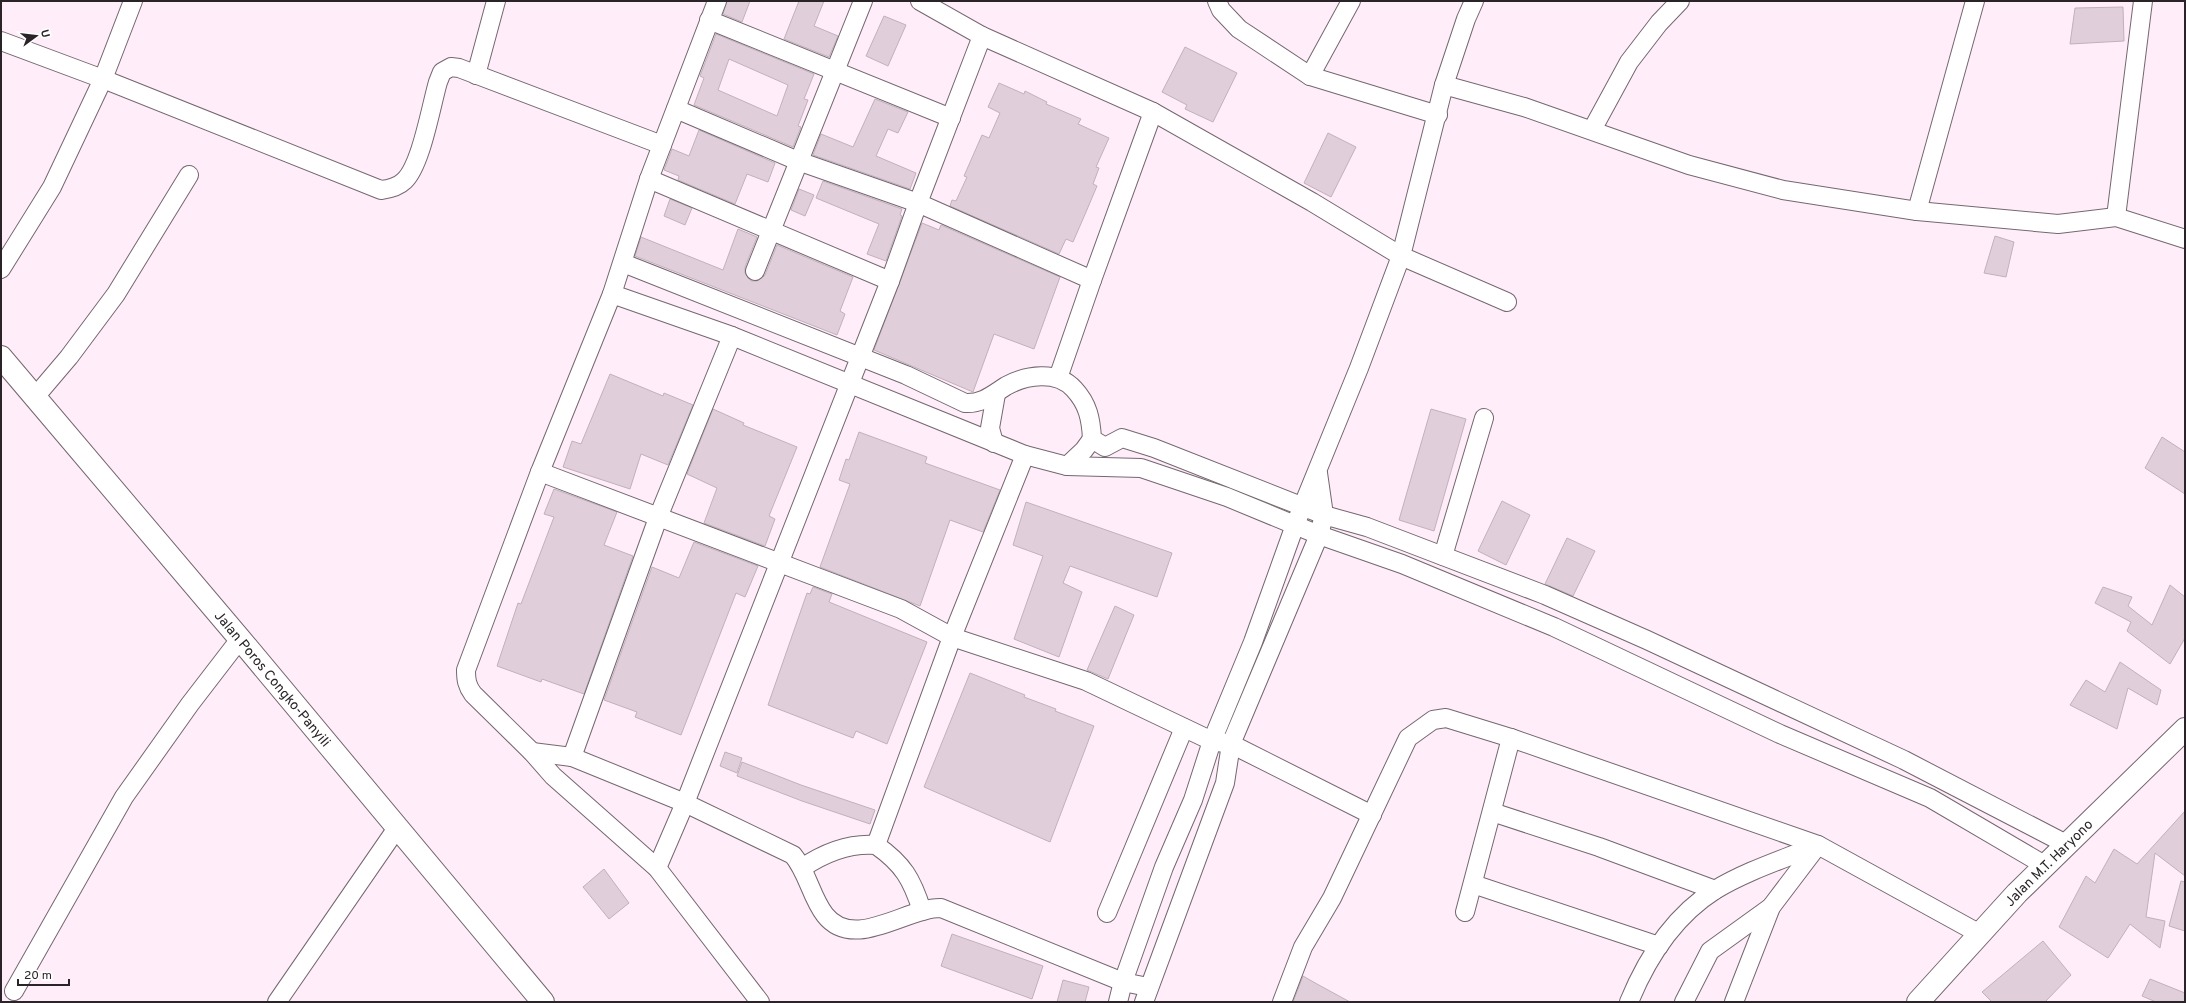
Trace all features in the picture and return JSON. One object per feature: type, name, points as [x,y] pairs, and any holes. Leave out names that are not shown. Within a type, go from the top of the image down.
[{"type":"main road","name":"Jalan Poros Congko-Panyili","points":[[1,357],[240,639],[543,1002]]},
{"type":"main road","name":"Jalan M.T. Haryono","points":[[1918,1002],[2017,893],[2185,729]]},
{"type":"street","points":[[1,269],[52,187],[103,80],[133,1]]},
{"type":"street","points":[[476,75],[496,1]]},
{"type":"street","points":[[716,1],[649,178],[612,294],[540,472],[466,670],[466,677],[467,686],[473,694],[532,752],[553,776],[657,868],[757,1001]]},
{"type":"street","points":[[754,270],[863,1]]},
{"type":"street","points":[[920,1],[982,36],[1153,112],[1312,202],[1401,256],[1507,302]]},
{"type":"street","points":[[1217,1],[1221,10],[1239,29],[1310,76],[1438,115]]},
{"type":"street","points":[[1310,76],[1351,1]]},
{"type":"street","points":[[1118,1002],[1123,982],[1164,867],[1193,800],[1212,741],[1253,642],[1295,525],[1304,507],[1401,256],[1438,115],[1444,85],[1466,19],[1474,1]]},
{"type":"street","points":[[1592,130],[1629,62],[1658,23],[1680,1]]},
{"type":"street","points":[[1917,211],[1975,1]]},
{"type":"street","points":[[2116,217],[2143,1]]},
{"type":"street","points":[[709,20],[951,118]]},
{"type":"street","points":[[657,868],[685,803],[780,563],[859,357],[890,281],[918,203],[982,36]]},
{"type":"street","points":[[1,41],[381,190],[398,185],[404,181],[416,163],[438,82],[442,72],[451,67],[662,145]]},
{"type":"street","points":[[1444,85],[1524,107],[1689,165],[1783,190],[1917,211],[2058,224],[2116,217],[2185,240]]},
{"type":"street","points":[[676,109],[798,161],[918,203],[1092,280]]},
{"type":"street","points":[[1058,378],[1153,112]]},
{"type":"street","points":[[35,397],[69,357],[116,294],[189,175]]},
{"type":"street","points":[[649,178],[890,281]]},
{"type":"street","points":[[623,263],[812,336],[859,357],[906,375],[964,403],[974,404],[996,394],[1006,386],[1030,378],[1044,376],[1058,378],[1071,385],[1085,405],[1091,422],[1092,439],[1084,450],[1066,466]]},
{"type":"street","points":[[612,294],[732,336],[1025,455],[1066,466],[1141,468],[1227,497],[1318,535],[1402,564],[1554,627],[1780,734],[1930,798],[2046,866]]},
{"type":"street","points":[[572,757],[659,515],[732,336]]},
{"type":"street","points":[[994,443],[990,428],[996,394]]},
{"type":"street","points":[[1443,556],[1484,418]]},
{"type":"street","points":[[1092,439],[1105,447],[1122,438],[1141,444],[1324,515],[1367,527],[1545,595],[1904,760],[2066,844]]},
{"type":"street","points":[[876,844],[952,637],[1025,455]]},
{"type":"street","points":[[532,752],[572,757],[685,803],[793,855],[802,868],[825,915],[835,923],[847,928],[874,928],[933,908],[950,910],[1123,982],[1146,995],[1224,783],[1231,744],[1318,535],[1324,515],[1318,470]]},
{"type":"street","points":[[540,472],[659,515],[901,609],[952,637],[1086,680],[1212,741],[1231,744],[1372,815]]},
{"type":"street","points":[[14,991],[124,797],[190,704],[240,639]]},
{"type":"street","points":[[1659,676],[1669,651]]},
{"type":"street","points":[[1282,1002],[1303,947],[1332,898],[1408,738],[1433,720],[1446,718],[1511,738],[1818,845],[1980,934]]},
{"type":"street","points":[[1107,913],[1184,728]]},
{"type":"street","points":[[1465,912],[1511,738]]},
{"type":"street","points":[[1492,812],[1599,847],[1715,890]]},
{"type":"street","points":[[277,1002],[397,828]]},
{"type":"street","points":[[802,868],[819,858],[851,845],[876,844],[897,863],[912,883],[922,911]]},
{"type":"street","points":[[1630,1002],[1652,955],[1680,917],[1715,890],[1818,845]]},
{"type":"street","points":[[1734,1002],[1771,908],[1818,845]]},
{"type":"street","points":[[1473,884],[1658,946]]},
{"type":"street","points":[[1684,1002],[1710,951],[1771,908]]},
{"type":"building","points":[[727,1],[750,1],[742,22],[723,14]]},
{"type":"building","points":[[799,1],[824,1],[814,26],[838,36],[829,57],[784,39]]},
{"type":"building","points":[[2123,7],[2124,41],[2070,44],[2075,8]]},
{"type":"building","points":[[884,16],[906,25],[888,66],[866,56]]},
{"type":"building","points":[[716,34],[814,74],[804,99],[808,100],[798,126],[801,127],[793,147],[694,105],[704,78],[700,76]],"holes":[[[729,59],[788,85],[777,116],[718,90]]]},
{"type":"building","points":[[1185,47],[1237,73],[1213,122],[1185,109],[1187,105],[1162,92]]},
{"type":"building","points":[[999,83],[1024,94],[1025,91],[1047,102],[1046,104],[1081,119],[1078,124],[1109,138],[1096,167],[1099,168],[1093,184],[1097,186],[1086,212],[1073,242],[1066,239],[1059,254],[950,206],[952,200],[956,201],[967,177],[964,176],[982,135],[989,138],[1000,113],[988,107]]},
{"type":"building","points":[[875,99],[908,112],[898,133],[888,129],[876,156],[916,173],[910,189],[813,155],[821,134],[853,147]]},
{"type":"building","points":[[699,130],[775,163],[768,182],[747,174],[735,204],[678,180],[679,176],[664,170],[672,149],[689,156]]},
{"type":"building","points":[[1328,133],[1356,147],[1331,197],[1304,183]]},
{"type":"building","points":[[823,181],[902,209],[900,215],[902,216],[886,261],[867,254],[879,224],[816,198]]},
{"type":"building","points":[[799,189],[814,195],[805,216],[791,210]]},
{"type":"building","points":[[670,199],[692,208],[685,225],[664,216]]},
{"type":"building","points":[[922,223],[939,230],[941,225],[1060,277],[1034,349],[994,334],[973,392],[874,350]]},
{"type":"building","points":[[738,229],[757,237],[745,267],[745,273],[751,281],[757,281],[765,275],[777,245],[853,277],[840,311],[845,314],[837,335],[635,256],[641,237],[723,270]]},
{"type":"building","points":[[1995,236],[2014,242],[2006,277],[1984,273]]},
{"type":"building","points":[[610,374],[663,396],[664,393],[693,405],[668,465],[641,454],[630,489],[563,467],[572,441],[581,444]]},
{"type":"building","points":[[713,409],[744,423],[743,425],[797,447],[769,516],[775,519],[765,546],[704,523],[717,488],[687,474]]},
{"type":"building","points":[[1431,409],[1466,419],[1434,531],[1399,520]]},
{"type":"building","points":[[859,432],[927,457],[925,463],[1000,490],[983,532],[950,520],[920,606],[820,567],[850,484],[839,480],[846,459],[849,460]]},
{"type":"building","points":[[2162,437],[2185,452],[2185,494],[2145,468]]},
{"type":"building","points":[[554,489],[617,512],[604,545],[633,556],[584,694],[542,679],[541,682],[497,666],[518,603],[521,604],[554,517],[544,514]]},
{"type":"building","points":[[1502,501],[1530,515],[1506,565],[1478,551]]},
{"type":"building","points":[[1026,502],[1172,553],[1157,597],[1070,566],[1063,583],[1082,592],[1059,657],[1014,639],[1043,556],[1013,545]]},
{"type":"building","points":[[1567,538],[1595,551],[1573,596],[1545,584]]},
{"type":"building","points":[[694,542],[758,566],[745,597],[736,593],[681,735],[635,717],[637,712],[604,700],[652,567],[679,578]]},
{"type":"building","points":[[2170,585],[2185,597],[2185,638],[2170,664],[2127,631],[2131,622],[2095,603],[2103,587],[2132,597],[2128,606],[2152,625]]},
{"type":"building","points":[[813,587],[832,594],[829,602],[927,642],[887,744],[856,731],[853,738],[768,705],[807,593],[810,594]]},
{"type":"building","points":[[1115,606],[1134,615],[1108,679],[1087,670]]},
{"type":"building","points":[[2120,662],[2161,690],[2157,705],[2128,688],[2117,729],[2070,705],[2086,680],[2105,692]]},
{"type":"building","points":[[970,673],[1025,695],[1024,697],[1056,709],[1055,711],[1094,726],[1050,842],[924,787]]},
{"type":"building","points":[[725,752],[742,758],[737,773],[720,766]]},
{"type":"building","points":[[742,762],[801,785],[875,810],[870,824],[802,801],[737,776]]},
{"type":"building","points":[[2185,811],[2185,876],[2155,853],[2146,917],[2165,921],[2160,948],[2130,924],[2108,958],[2059,927],[2086,876],[2095,883],[2114,849],[2137,864]]},
{"type":"building","points":[[604,869],[629,903],[609,919],[583,887]]},
{"type":"building","points":[[2181,881],[2185,882],[2185,931],[2169,926]]},
{"type":"building","points":[[952,934],[1043,966],[1032,999],[941,966]]},
{"type":"building","points":[[2043,941],[2071,975],[2045,1002],[1992,1002],[1982,992]]},
{"type":"building","points":[[1303,976],[1317,984],[1350,1002],[1293,1002]]},
{"type":"building","points":[[2150,979],[2185,993],[2185,1002],[2156,1002],[2142,996]]},
{"type":"building","points":[[1063,980],[1089,987],[1085,1002],[1057,1002]]}]
